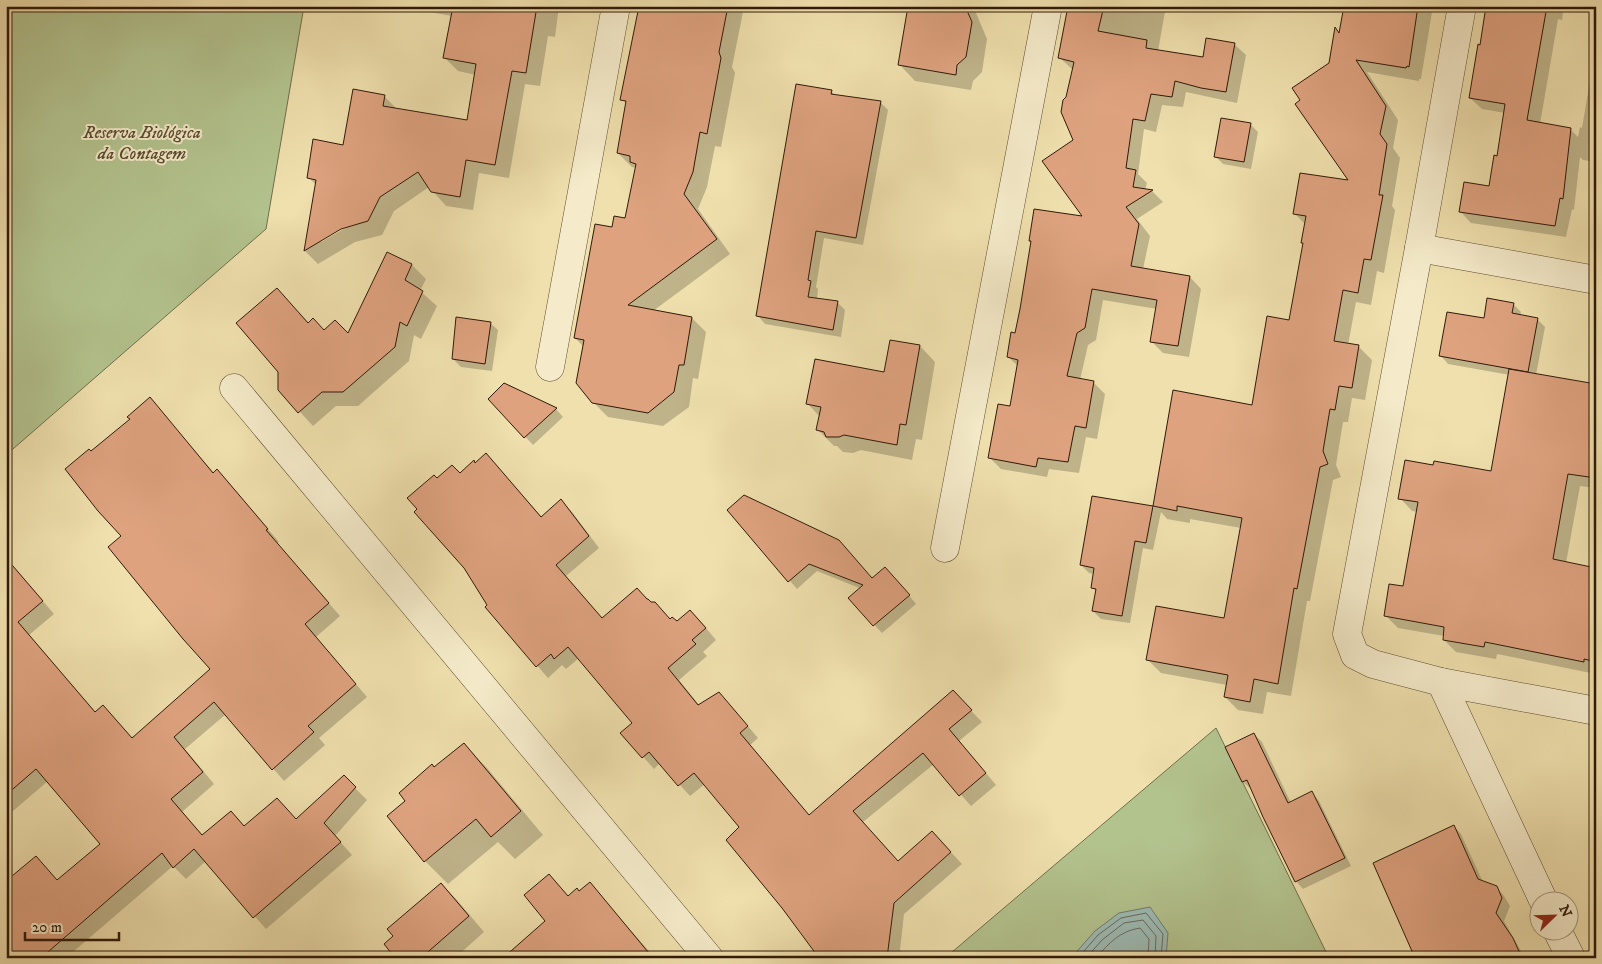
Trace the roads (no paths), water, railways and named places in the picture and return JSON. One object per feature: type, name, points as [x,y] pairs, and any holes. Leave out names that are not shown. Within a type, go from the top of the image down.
[{"type":"street","points":[[550,367],[616,6]]},
{"type":"street","points":[[945,548],[1048,6]]},
{"type":"street","points":[[1462,6],[1347,634],[1354,655],[1373,664],[1440,682],[1596,711]]},
{"type":"street","points":[[1419,248],[1596,280]]},
{"type":"street","points":[[234,388],[709,958]]},
{"type":"street","points":[[1440,682],[1539,892]]},
{"type":"street","points":[[1563,942],[1570,958]]},
{"type":"water","points":[[1150,907],[1168,933],[1166,958],[1071,958],[1095,931],[1119,913]]},
{"type":"park label","name":"Reserva Biológica da Contagem","points":[[142,143]]}]
